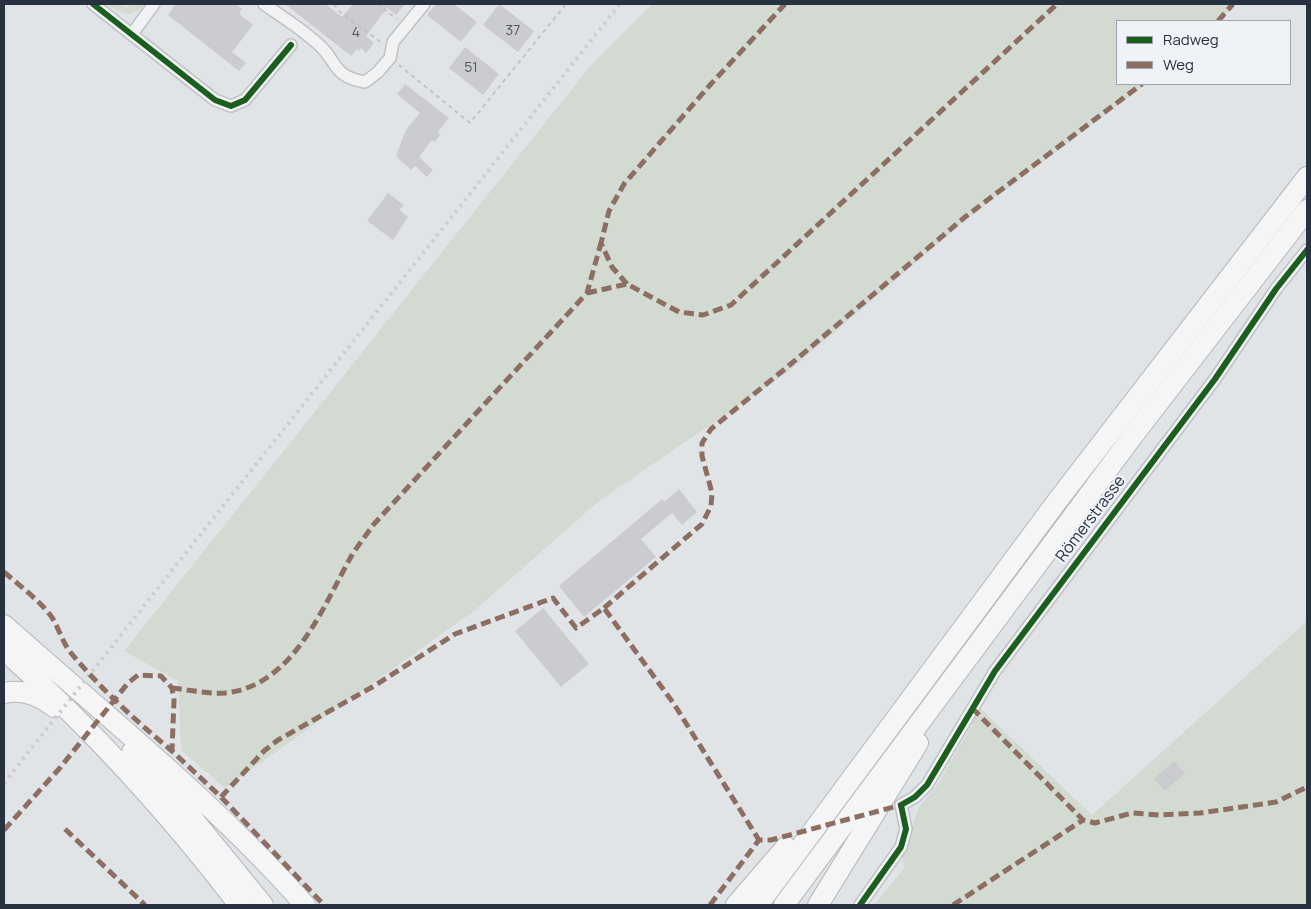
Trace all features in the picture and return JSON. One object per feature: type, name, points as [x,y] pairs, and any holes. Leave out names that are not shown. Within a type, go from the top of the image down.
[{"type":"highway","points":[[758,905],[1058,500],[1307,178]]},
{"type":"highway","points":[[784,905],[1132,436],[1307,210]]},
{"type":"highway","points":[[4,625],[186,785],[237,834],[305,905]]},
{"type":"highway","points":[[818,905],[974,648]]},
{"type":"highway","points":[[4,650],[59,700],[181,832],[239,905]]},
{"type":"highway","points":[[4,693],[17,691],[38,696],[96,741]]},
{"type":"highway","points":[[80,693],[184,808],[263,905]]},
{"type":"highway","points":[[736,905],[892,722]]},
{"type":"street","points":[[92,4],[215,100],[231,106],[245,100],[291,45]]},
{"type":"street","points":[[132,34],[154,4]]},
{"type":"street","points":[[264,4],[320,45],[334,67],[352,80],[365,82],[378,72],[390,54],[393,42],[424,4]]},
{"type":"street","name":"Römerstrasse","points":[[860,905],[901,847],[906,829],[901,805],[916,797],[927,785],[972,708],[1005,658],[1215,379],[1276,289],[1307,250]]},
{"type":"path","points":[[334,4],[340,12],[470,123],[566,4]]},
{"type":"path","points":[[377,4],[406,26]]},
{"type":"shaded area","points":[[107,4],[121,4],[127,8],[130,5],[145,4],[136,12],[127,14],[117,11]]},
{"type":"shaded area","points":[[652,4],[1234,4],[1221,20],[1116,20],[1116,85],[1145,85],[967,219],[789,371],[599,501],[474,611],[225,788],[181,750],[178,681],[124,651],[592,64]]},
{"type":"shaded area","points":[[1307,621],[1307,905],[874,905],[904,868],[902,856],[919,807],[938,784],[972,725],[979,707],[1092,815]]},
{"type":"building","points":[[176,4],[236,4],[242,9],[239,14],[253,25],[232,52],[246,63],[239,71],[168,15]]},
{"type":"building","points":[[285,4],[325,4],[342,17],[353,4],[405,4],[396,15],[387,8],[366,36],[374,43],[366,53],[361,48],[359,51],[357,49],[351,56]]},
{"type":"building","points":[[436,4],[454,4],[477,22],[461,42],[427,15]]},
{"type":"building","points":[[499,4],[534,31],[518,52],[483,25]]},
{"type":"building","points":[[465,47],[499,74],[483,95],[449,68]]},
{"type":"building","points":[[405,84],[449,118],[438,132],[440,135],[435,142],[432,140],[419,157],[433,170],[427,177],[415,166],[411,170],[396,156],[406,130],[420,113],[397,94]]},
{"type":"building","points":[[388,193],[404,205],[400,210],[408,217],[393,240],[367,221]]},
{"type":"building","points":[[679,489],[697,512],[682,525],[672,513],[641,539],[656,557],[584,617],[559,586],[662,499],[664,502]]},
{"type":"building","points":[[543,608],[589,664],[561,687],[515,631]]},
{"type":"building","points":[[1174,761],[1185,773],[1165,791],[1154,779]]},
{"type":"railway","points":[[4,783],[620,4]]},
{"type":"marked path","points":[[627,284],[612,267],[601,243],[609,211],[624,184],[710,85],[785,4]]},
{"type":"marked path","points":[[587,293],[627,284],[679,312],[703,315],[731,305],[1057,4]]},
{"type":"marked path","points":[[1219,20],[1233,4]]},
{"type":"marked path","points":[[604,608],[702,524],[711,506],[712,493],[702,456],[702,443],[711,429],[965,217],[1141,85]]},
{"type":"marked path","points":[[172,688],[225,693],[249,687],[270,676],[288,660],[317,619],[352,555],[374,524],[587,293],[601,243]]},
{"type":"marked path","points":[[4,572],[46,610],[54,621],[68,649],[94,679],[172,751]]},
{"type":"marked path","points":[[221,797],[264,751],[278,740],[374,686],[455,634],[553,598],[576,628],[604,608],[674,704],[759,840]]},
{"type":"marked path","points":[[4,830],[59,769],[128,683],[138,675],[161,676],[172,688],[174,700],[172,751],[221,797],[324,905]]},
{"type":"marked path","points":[[972,708],[1083,820],[1095,823],[1132,813],[1160,815],[1200,813],[1276,802],[1307,787]]},
{"type":"marked path","points":[[710,905],[759,840],[771,840],[901,805]]},
{"type":"marked path","points":[[953,905],[1083,820]]},
{"type":"marked path","points":[[65,829],[145,905]]},
{"type":"cycle path","points":[[93,4],[215,100],[231,106],[245,100],[291,45]]},
{"type":"cycle path","points":[[860,905],[901,847],[906,829],[901,805],[915,797],[927,785],[995,671],[1215,379],[1276,289],[1307,250]]}]
